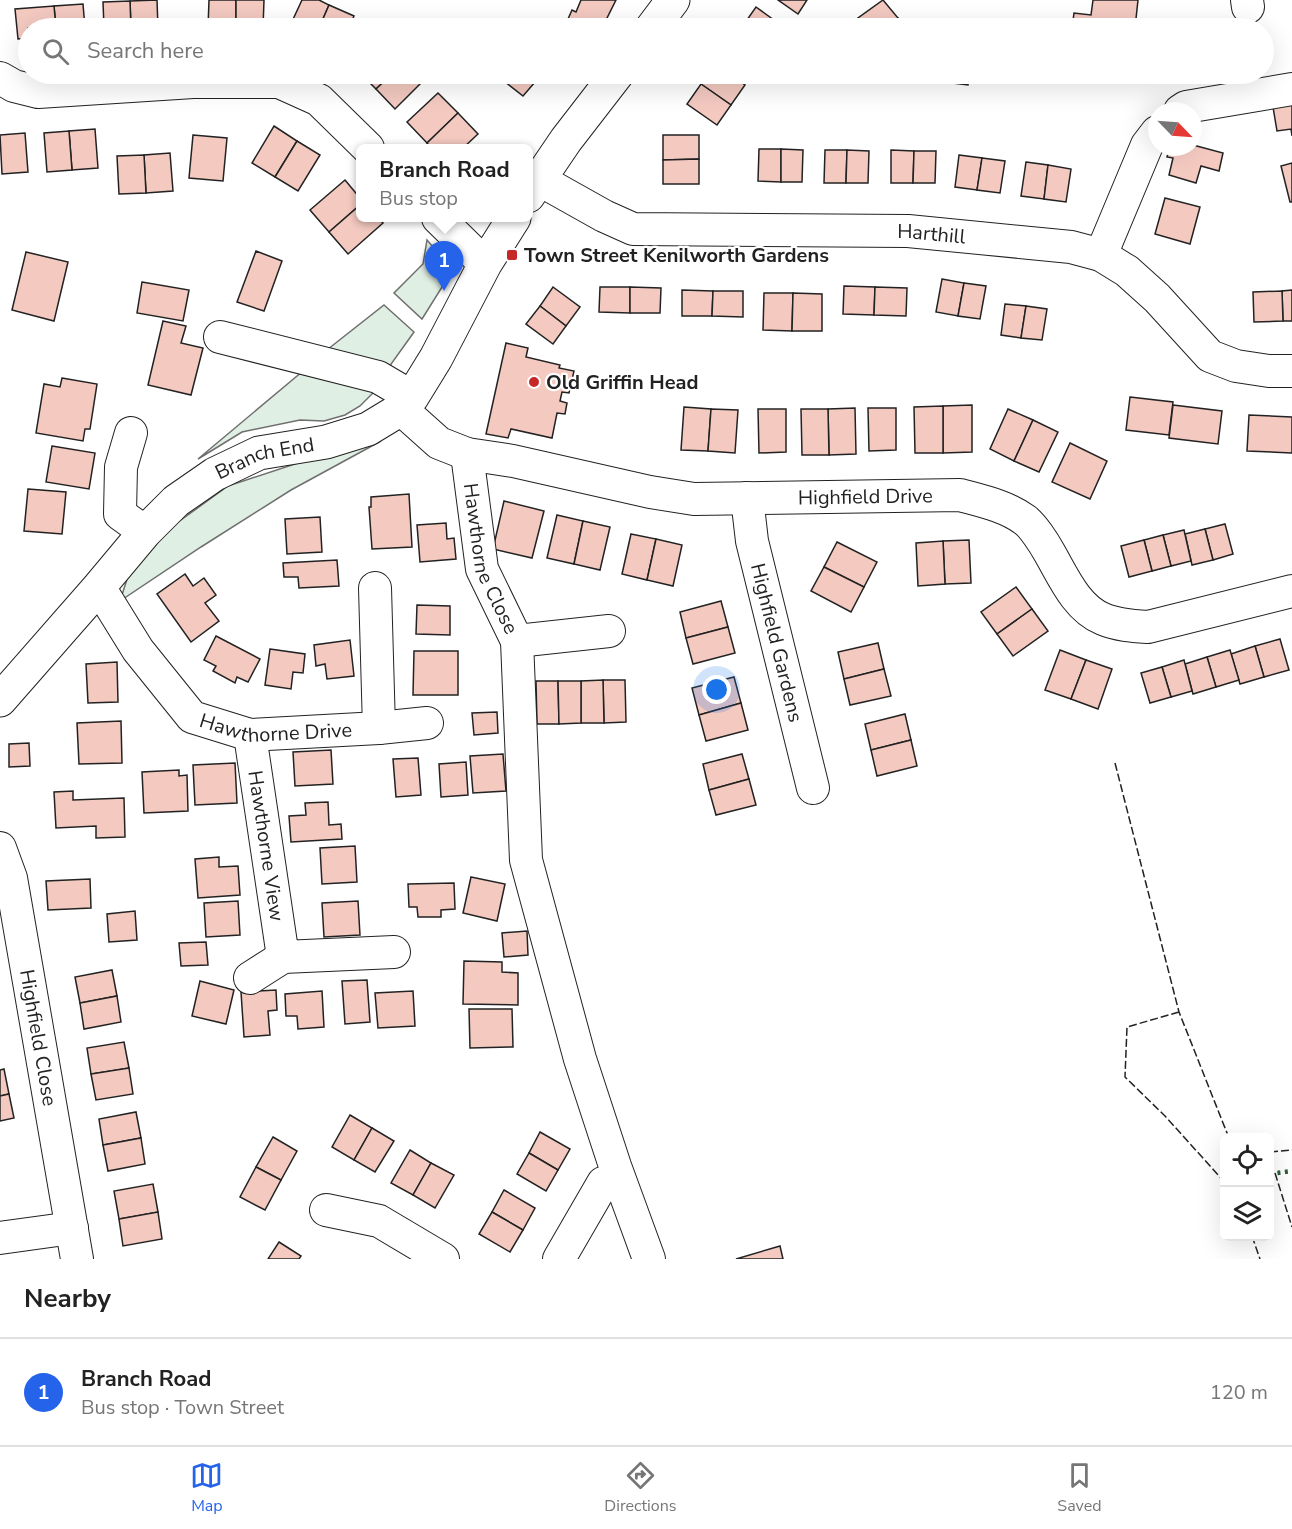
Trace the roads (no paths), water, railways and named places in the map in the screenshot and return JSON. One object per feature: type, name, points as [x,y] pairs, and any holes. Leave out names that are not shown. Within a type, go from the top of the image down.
[{"type":"main road","points":[[660,18],[673,0]]},
{"type":"main road","points":[[533,187],[610,84]]},
{"type":"main road","points":[[406,403],[436,358],[485,264],[511,222]]},
{"type":"main road","name":"Branch End","points":[[0,700],[145,532],[176,501],[215,474],[259,453],[326,442],[368,429],[406,403]]},
{"type":"street","points":[[0,78],[14,86],[38,92],[162,84]]},
{"type":"street","points":[[283,84],[319,100],[364,144]]},
{"type":"street","points":[[1202,104],[1292,89]]},
{"type":"street","points":[[1101,255],[1148,144]]},
{"type":"street","name":"Harthill","points":[[533,187],[633,229],[908,231],[1071,247],[1101,255],[1127,271],[1157,298],[1210,356],[1236,366],[1269,371],[1292,371]]},
{"type":"street","points":[[442,222],[485,264]]},
{"type":"street","points":[[220,337],[378,377],[406,403]]},
{"type":"street","name":"Highfield Drive","points":[[406,403],[439,443],[467,454],[513,461],[650,492],[694,499],[960,495],[997,505],[1026,520],[1045,544],[1082,605],[1102,619],[1129,625],[1148,627],[1292,591]]},
{"type":"street","points":[[131,432],[122,467],[120,514],[145,532]]},
{"type":"street","name":"Hawthorne Close","points":[[467,454],[482,569],[517,641],[609,631]]},
{"type":"street","name":"Highfield Gardens","points":[[747,498],[752,541],[813,788]]},
{"type":"street","name":"Hawthorne Drive","points":[[99,587],[138,650],[192,717],[250,735],[427,723]]},
{"type":"street","name":"Hawthorne Drive","points":[[375,588],[378,728]]},
{"type":"street","points":[[517,641],[526,860],[580,1059],[615,1166],[650,1259]]},
{"type":"street","name":"Hawthorne View","points":[[250,735],[283,957]]},
{"type":"street","name":"Highfield Close","points":[[0,848],[11,878],[77,1259]]},
{"type":"street","points":[[250,978],[283,957],[394,952]]},
{"type":"street","points":[[559,1259],[603,1184]]},
{"type":"street","points":[[326,1210],[379,1221],[443,1259]]},
{"type":"street","points":[[0,1238],[72,1227]]},
{"type":"place","name":"Town Street Kenilworth Gardens","points":[[512,255]]},
{"type":"place","name":"Branch Road","points":[[444,291]]},
{"type":"place","name":"Old Griffin Head","points":[[534,382]]}]
